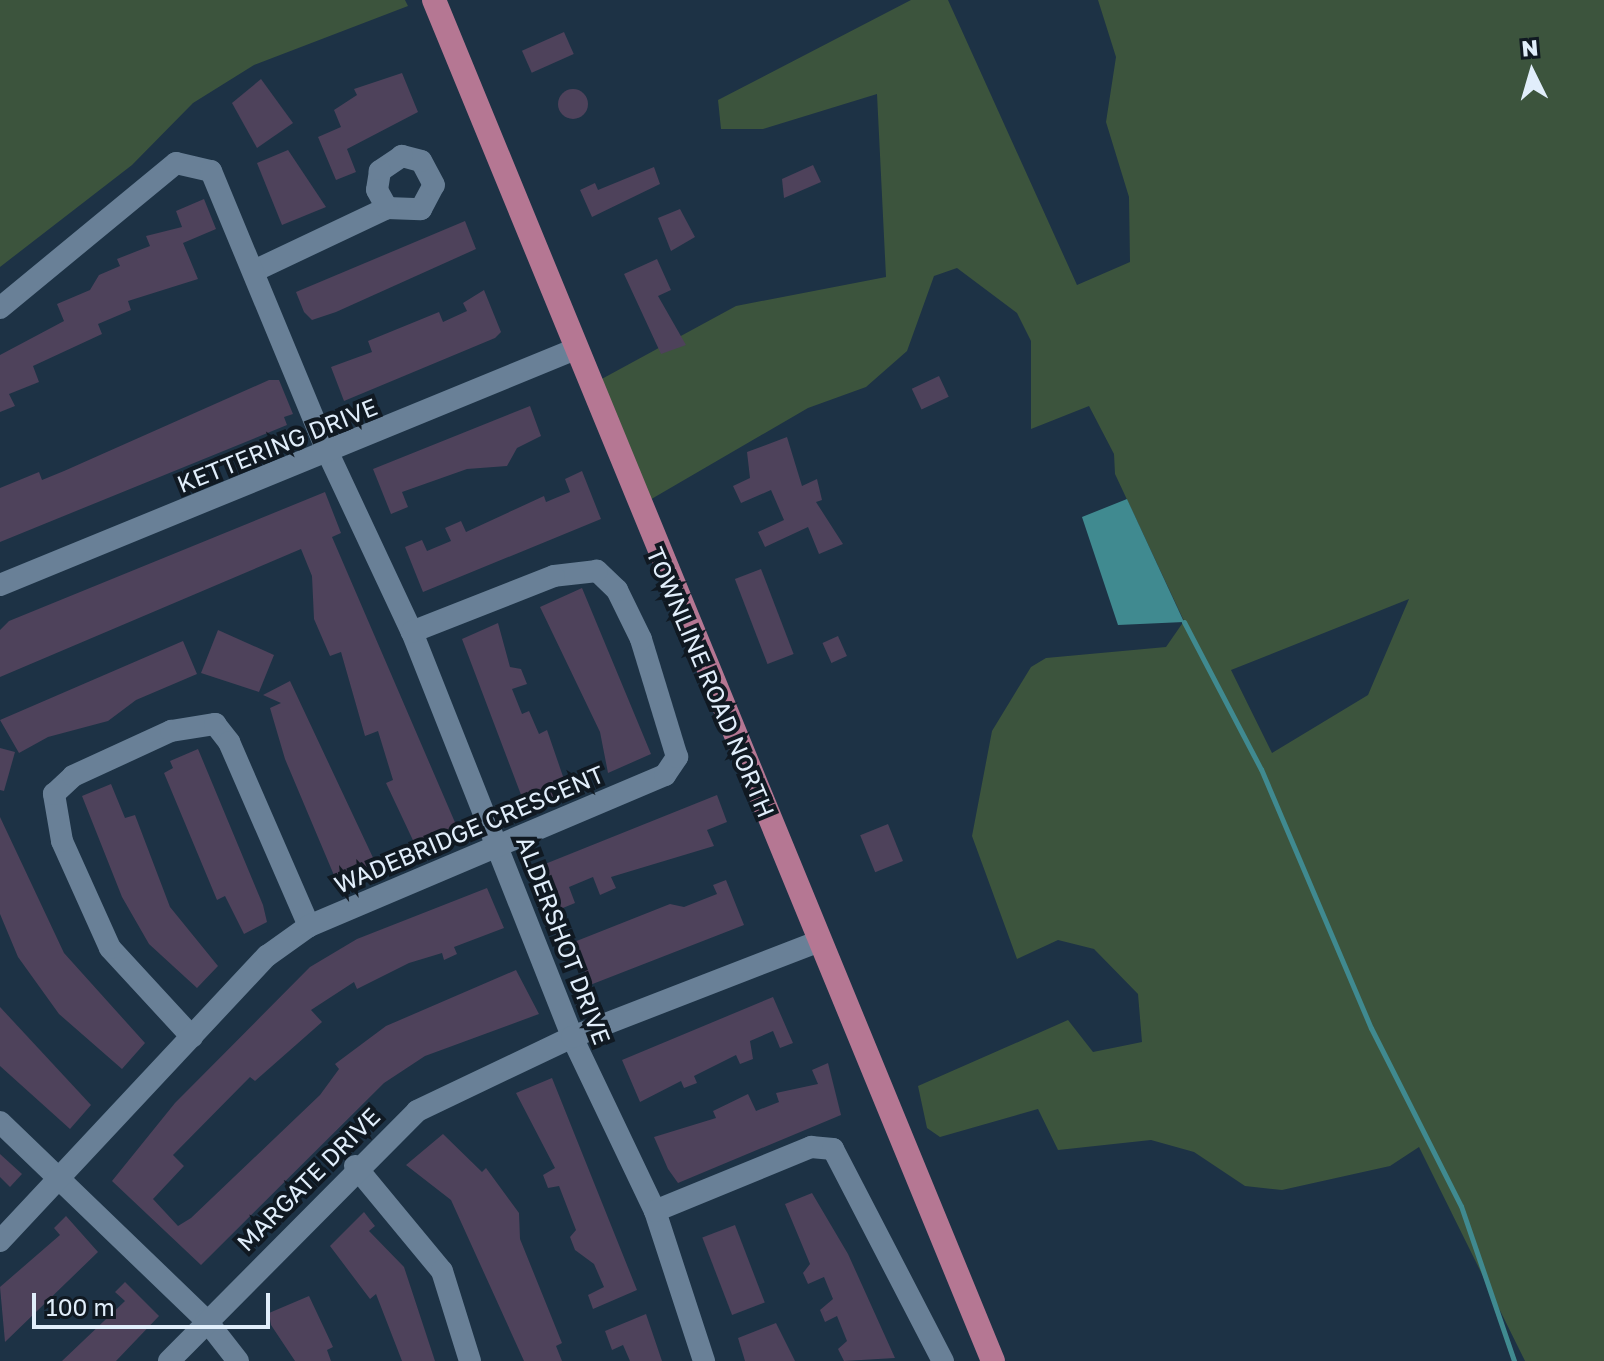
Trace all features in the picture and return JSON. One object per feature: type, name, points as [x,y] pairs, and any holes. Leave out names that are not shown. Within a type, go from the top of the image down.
[{"type":"main road","name":"TOWNLINE ROAD NORTH","points":[[434,0],[573,350],[993,1361]]},
{"type":"street","name":"ALDERSHOT DRIVE","points":[[0,308],[176,163],[211,171],[256,270],[328,453],[412,632],[499,844],[572,1037],[655,1211],[704,1361]]},
{"type":"street","points":[[256,270],[387,208]]},
{"type":"street","name":"KETTERING DRIVE","points":[[0,585],[573,350]]},
{"type":"street","name":"WADEBRIDGE CRESCENT","points":[[0,1241],[63,1178],[267,956],[309,926],[665,775],[677,757],[676,740],[641,639],[617,590],[597,571],[554,576],[412,632]]},
{"type":"street","points":[[192,1037],[110,948],[62,841],[54,794],[73,776],[171,731],[215,724],[229,742],[309,926]]},
{"type":"street","name":"MARGATE DRIVE","points":[[169,1361],[355,1166],[417,1111],[572,1037],[819,941]]},
{"type":"street","points":[[0,1122],[63,1178],[206,1320],[238,1361]]},
{"type":"street","points":[[655,1211],[811,1147],[833,1149],[943,1361]]},
{"type":"street","points":[[355,1166],[442,1271],[470,1361]]},
{"type":"shaded area","points":[[0,0],[405,0],[408,6],[254,65],[193,103],[132,165],[0,267]]},
{"type":"shaded area","points":[[911,0],[948,0],[1077,285],[1130,262],[1129,197],[1106,122],[1116,57],[1098,0],[1604,0],[1604,1361],[1525,1361],[1419,1147],[1390,1166],[1282,1190],[1245,1186],[1194,1152],[1151,1140],[1058,1150],[1038,1109],[940,1137],[927,1128],[918,1086],[1068,1020],[1093,1052],[1142,1042],[1138,994],[1094,949],[1058,940],[1017,959],[972,836],[992,731],[1031,667],[1046,658],[1166,647],[1184,621],[1115,474],[1114,454],[1089,406],[1031,429],[1031,341],[1017,313],[957,268],[934,276],[907,351],[866,387],[808,408],[648,501],[598,381],[736,306],[886,277],[877,94],[763,129],[721,129],[718,100]],"holes":[[[1409,599],[1368,695],[1272,753],[1231,670]]]},
{"type":"shaded area","points":[[1127,499],[1184,622],[1118,625],[1082,517]]},
{"type":"building","points":[[564,32],[574,54],[532,73],[522,51]]},
{"type":"building","points":[[402,73],[418,112],[347,149],[356,172],[336,180],[318,137],[341,127],[334,110],[357,95],[354,89]]},
{"type":"building","points":[[261,79],[293,123],[257,148],[232,103]]},
{"type":"building","points":[[573,89],[579,90],[587,98],[587,110],[579,118],[573,119],[567,118],[559,110],[558,104],[559,98],[567,90]]},
{"type":"building","points":[[288,150],[326,207],[282,225],[257,163]]},
{"type":"building","points":[[813,165],[821,182],[784,198],[782,179]]},
{"type":"building","points":[[654,167],[660,184],[592,217],[580,190],[595,183],[598,190]]},
{"type":"building","points":[[204,199],[216,229],[183,243],[198,279],[128,301],[131,310],[98,324],[102,334],[33,366],[39,382],[9,394],[15,406],[0,412],[0,355],[64,321],[57,304],[90,290],[99,275],[120,266],[117,259],[150,246],[146,236],[182,227],[176,211]]},
{"type":"building","points":[[680,209],[695,237],[671,251],[658,218]]},
{"type":"building","points":[[465,221],[476,249],[336,312],[312,320],[304,312],[296,292]]},
{"type":"building","points":[[657,259],[671,290],[658,296],[686,345],[661,354],[624,274]]},
{"type":"building","points":[[484,290],[501,332],[495,338],[344,401],[331,367],[372,352],[368,341],[439,312],[443,322],[467,311],[463,303]]},
{"type":"building","points":[[939,376],[949,397],[922,410],[912,389]]},
{"type":"building","points":[[269,380],[279,380],[293,414],[284,417],[287,425],[0,542],[0,488],[39,472],[42,480]]},
{"type":"building","points":[[530,406],[541,436],[517,448],[507,466],[467,469],[402,492],[408,507],[391,514],[373,469]]},
{"type":"building","points":[[787,437],[802,486],[817,479],[822,500],[816,502],[843,544],[819,554],[808,527],[765,547],[758,532],[784,520],[771,490],[741,503],[733,486],[750,478],[747,452]]},
{"type":"building","points":[[582,471],[601,519],[423,592],[405,547],[422,540],[427,551],[451,541],[445,528],[461,521],[466,532],[544,496],[546,502],[570,492],[565,479]]},
{"type":"building","points":[[325,492],[341,533],[332,537],[460,834],[418,851],[386,783],[393,780],[378,731],[365,736],[341,652],[330,656],[314,619],[312,576],[301,549],[0,677],[0,630],[9,621]]},
{"type":"building","points":[[761,569],[794,654],[767,664],[735,579]]},
{"type":"building","points":[[582,588],[651,754],[608,773],[600,732],[540,607]]},
{"type":"building","points":[[498,623],[510,667],[521,669],[527,684],[512,689],[522,714],[529,711],[539,734],[547,730],[568,791],[526,808],[462,639]]},
{"type":"building","points":[[218,630],[274,655],[259,692],[201,673]]},
{"type":"building","points":[[838,636],[847,656],[831,663],[822,643]]},
{"type":"building","points":[[183,641],[197,674],[136,700],[108,721],[48,737],[19,753],[0,720]]},
{"type":"building","points":[[290,681],[376,864],[336,880],[285,759],[270,708],[281,703],[263,695]]},
{"type":"building","points":[[0,748],[15,752],[4,791],[0,790]]},
{"type":"building","points":[[198,749],[263,905],[267,922],[244,934],[225,896],[217,900],[164,773],[173,768],[170,761]]},
{"type":"building","points":[[111,784],[125,818],[135,815],[170,907],[218,966],[197,988],[149,944],[122,897],[82,796]]},
{"type":"building","points":[[717,795],[727,822],[707,830],[714,846],[611,877],[616,888],[600,895],[593,877],[569,887],[575,903],[558,910],[540,866]]},
{"type":"building","points":[[0,817],[64,953],[145,1043],[122,1069],[59,1014],[18,957],[0,914]]},
{"type":"building","points":[[888,824],[903,861],[875,872],[860,835]]},
{"type":"building","points":[[726,880],[744,925],[590,985],[574,942],[670,904],[684,907],[717,894],[713,885]]},
{"type":"building","points":[[487,888],[504,928],[454,947],[457,954],[444,960],[442,953],[409,963],[357,989],[354,982],[311,1010],[322,1022],[255,1081],[250,1077],[173,1155],[184,1166],[153,1199],[178,1226],[191,1218],[320,1095],[339,1069],[335,1064],[386,1026],[516,970],[539,1014],[425,1056],[384,1083],[201,1265],[112,1181],[175,1103],[310,967],[357,939]]},
{"type":"building","points":[[773,997],[793,1043],[780,1048],[773,1031],[750,1041],[753,1059],[740,1064],[736,1055],[694,1076],[697,1083],[684,1088],[681,1081],[640,1102],[622,1060]]},
{"type":"building","points":[[0,1007],[91,1105],[70,1129],[0,1066]]},
{"type":"building","points":[[828,1063],[841,1115],[678,1183],[654,1137],[716,1118],[713,1111],[748,1094],[756,1111],[779,1102],[776,1093],[818,1084],[812,1070]]},
{"type":"building","points":[[552,1078],[637,1290],[593,1309],[588,1295],[604,1287],[594,1264],[575,1250],[570,1237],[576,1230],[559,1186],[548,1188],[543,1175],[555,1168],[516,1093]]},
{"type":"building","points":[[443,1134],[482,1172],[486,1168],[519,1213],[520,1239],[562,1343],[556,1346],[562,1361],[524,1361],[451,1200],[406,1165]]},
{"type":"building","points":[[0,1154],[22,1174],[10,1187],[0,1177]]},
{"type":"building","points":[[812,1193],[848,1254],[895,1358],[844,1361],[838,1349],[847,1341],[837,1316],[825,1322],[820,1310],[833,1299],[824,1277],[808,1284],[803,1273],[810,1264],[785,1204]]},
{"type":"building","points":[[364,1212],[375,1226],[369,1231],[404,1267],[435,1361],[402,1361],[376,1294],[370,1299],[330,1246]]},
{"type":"building","points":[[66,1216],[98,1252],[5,1342],[0,1287],[60,1235],[54,1228]]},
{"type":"building","points":[[735,1225],[765,1302],[732,1315],[702,1238]]},
{"type":"building","points":[[125,1282],[159,1316],[116,1361],[62,1361],[125,1301],[115,1292]]},
{"type":"building","points":[[309,1296],[333,1347],[327,1350],[331,1361],[295,1361],[271,1325],[269,1313]]},
{"type":"building","points":[[646,1314],[662,1361],[630,1361],[623,1345],[612,1350],[605,1331]]},
{"type":"building","points":[[776,1323],[795,1361],[745,1361],[738,1338]]},
{"type":"waterway","points":[[1184,622],[1261,769],[1371,1028],[1461,1206],[1514,1361]]}]
